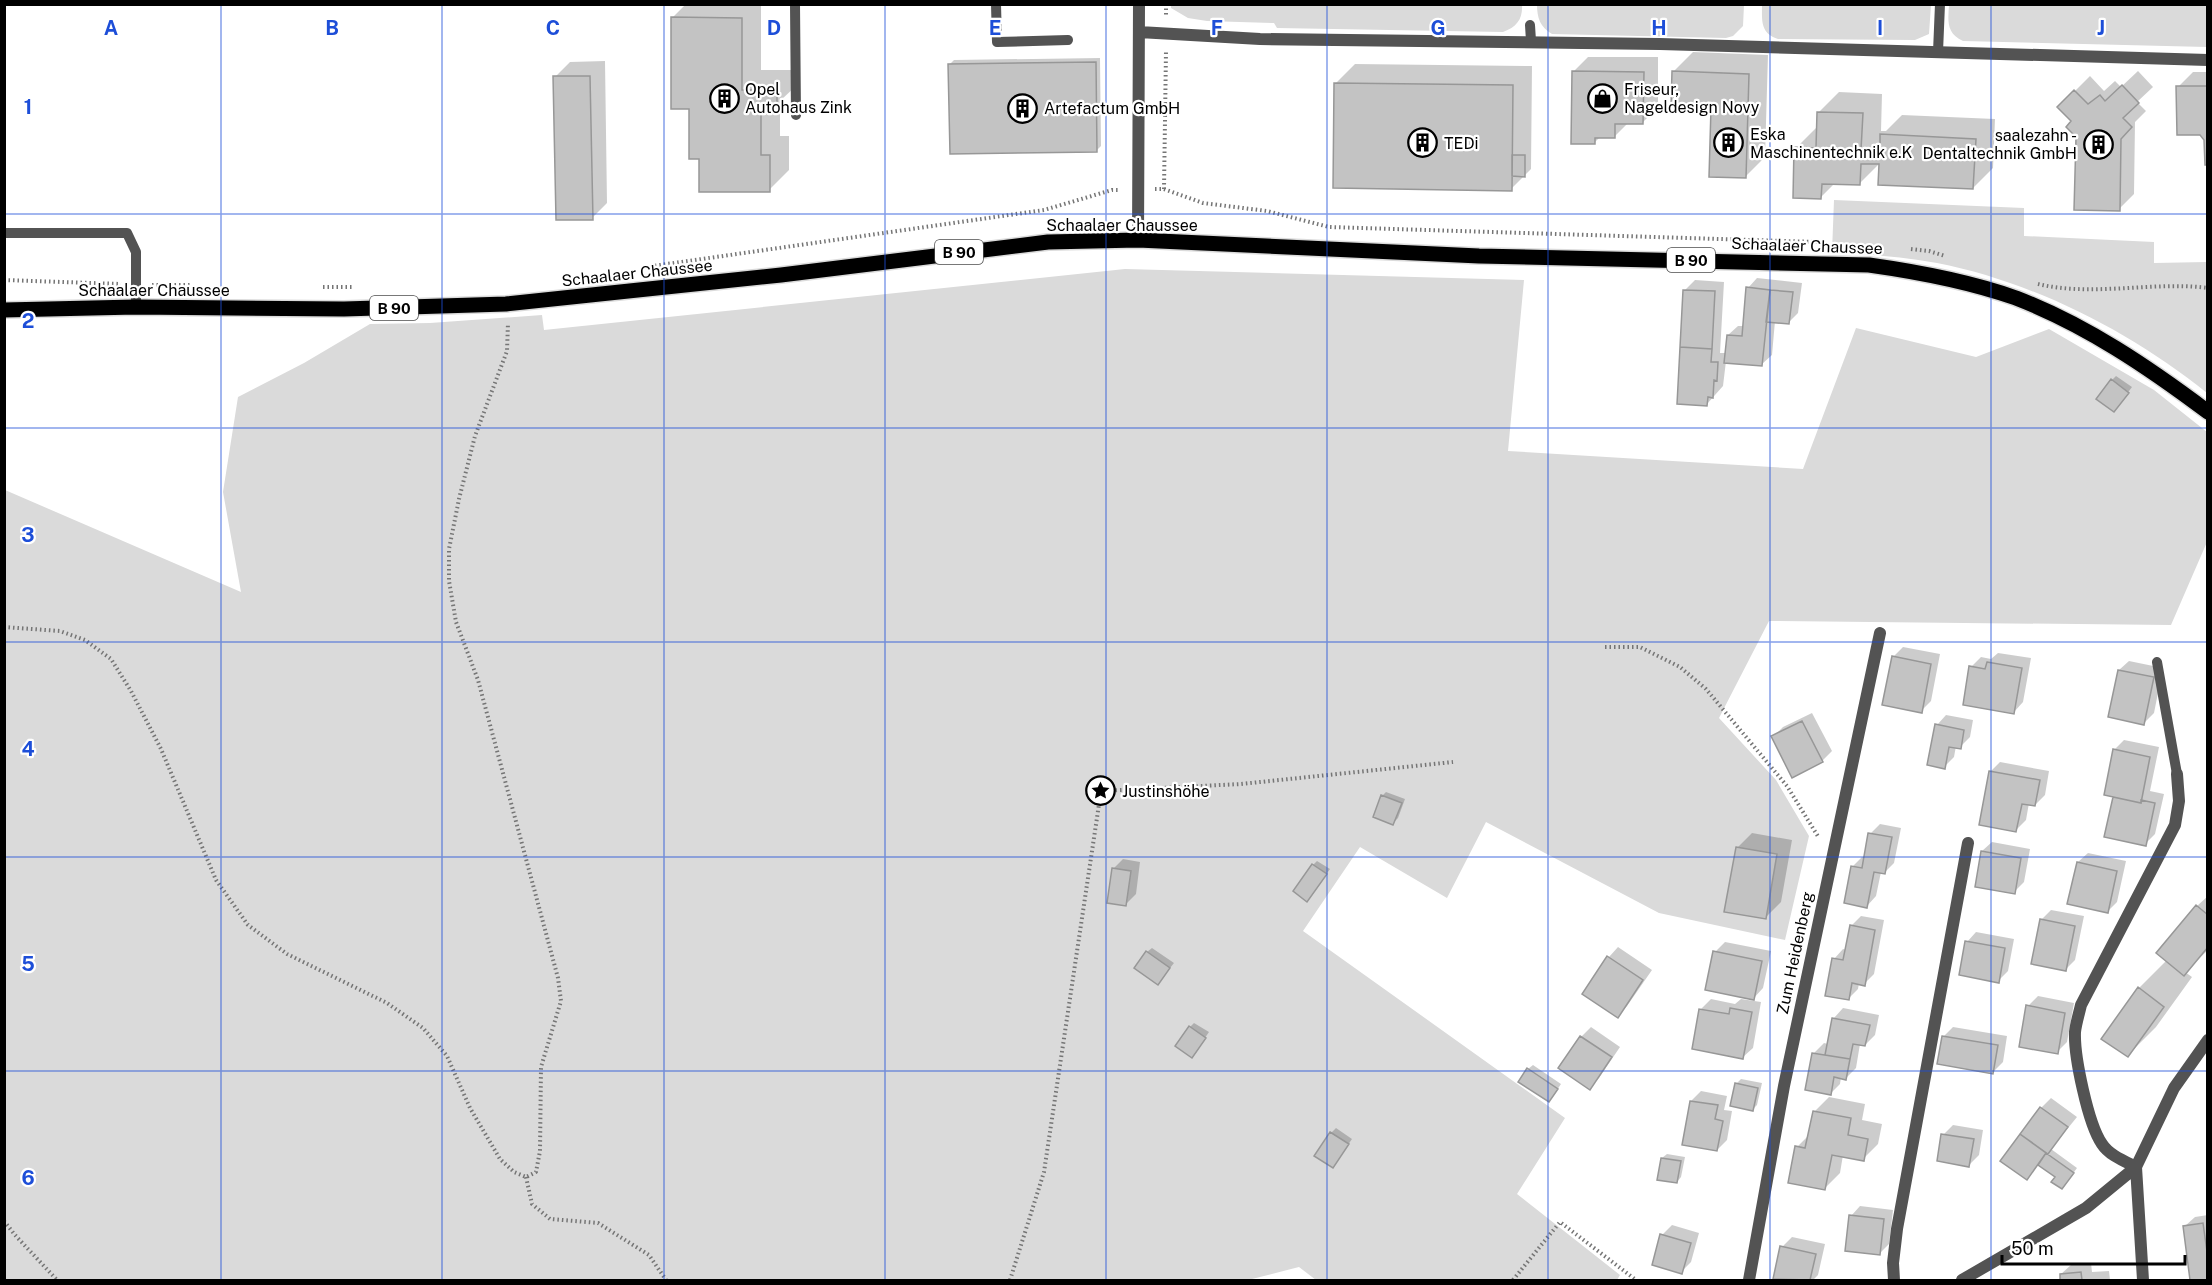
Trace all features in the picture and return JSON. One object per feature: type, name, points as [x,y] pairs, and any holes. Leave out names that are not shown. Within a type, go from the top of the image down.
[{"type":"main road","name":"Schaalaer Chaussee","points":[[4,310],[136,307],[344,309],[506,304],[712,283],[1048,242],[1138,240],[1479,256],[1869,265],[1930,274],[2015,298],[2050,313],[2101,338],[2145,366],[2208,412]]},
{"type":"street","points":[[1138,240],[1139,4]]},
{"type":"street","points":[[1139,32],[1260,39],[1531,41],[2208,60]]},
{"type":"street","name":"Zum Heidenberg","points":[[1749,1281],[1784,1086],[1880,633]]},
{"type":"street","points":[[2136,1167],[2114,1155],[2102,1144],[2090,1117],[2075,1033],[2081,1005],[2175,825],[2179,801],[2177,774]]},
{"type":"street","points":[[1894,1281],[1893,1263],[1897,1229],[1968,843]]},
{"type":"street","points":[[1962,1281],[2086,1208],[2136,1167],[2175,1088],[2208,1040]]},
{"type":"street","points":[[2136,1167],[2143,1281]]},
{"type":"lane","points":[[795,4],[796,115]]},
{"type":"lane","points":[[996,4],[997,42],[1068,40]]},
{"type":"lane","points":[[1938,52],[1940,4]]},
{"type":"lane","points":[[1530,25],[1531,41]]},
{"type":"lane","points":[[4,232],[127,233],[136,252],[136,307]]},
{"type":"lane","points":[[2157,662],[2177,774]]},
{"type":"path","points":[[1164,189],[1166,4]]},
{"type":"path","points":[[637,268],[1044,210],[1112,190],[1139,190]]},
{"type":"path","points":[[4,280],[193,285]]},
{"type":"path","points":[[320,287],[355,287]]},
{"type":"path","points":[[4,627],[60,631],[85,640],[111,659],[160,749],[216,880],[248,925],[287,954],[387,1003],[423,1028],[447,1056],[470,1108],[500,1159],[514,1172],[526,1177],[536,1172],[540,1151],[541,1067],[561,1001],[558,978],[478,680],[456,622],[449,581],[449,549],[461,489],[475,436],[507,351],[506,304]]},
{"type":"path","points":[[1605,647],[1640,647],[1680,667],[1706,689],[1787,786],[1832,859]]},
{"type":"path","points":[[1010,1281],[1044,1172],[1101,791],[1241,784],[1453,762]]},
{"type":"path","points":[[526,1177],[532,1204],[550,1219],[598,1223],[649,1255],[666,1281]]},
{"type":"path","points":[[4,1221],[57,1281]]},
{"type":"path","points":[[1513,1281],[1560,1222],[1635,1281]]},
{"type":"shaded area","points":[[1522,4],[1518,22],[1503,32],[1277,28],[1274,23],[1207,21],[1188,18],[1171,8],[1171,5]]},
{"type":"shaded area","points":[[1537,4],[1744,5],[1743,26],[1733,36],[1726,38],[1552,34],[1540,22]]},
{"type":"shaded area","points":[[1762,5],[1931,5],[1929,34],[1915,40],[1778,39],[1765,30],[1762,21]]},
{"type":"shaded area","points":[[1949,5],[2207,5],[2207,47],[1963,41],[1957,38],[1949,26]]},
{"type":"shaded area","points":[[1834,200],[2024,208],[2024,236],[2154,242],[2154,263],[2207,262],[2207,393],[2178,371],[2114,330],[2045,296],[1973,272],[1937,263],[1832,252]]},
{"type":"shaded area","points":[[1125,269],[1524,280],[1508,451],[1803,469],[1856,328],[1976,357],[2049,329],[2154,390],[2207,432],[2207,542],[2171,625],[1769,621],[1719,718],[1776,780],[1809,836],[1785,940],[1659,913],[1486,822],[1447,898],[1360,847],[1303,931],[1565,1118],[1517,1194],[1620,1275],[1617,1280],[1316,1280],[1299,1267],[1248,1280],[5,1280],[5,490],[241,592],[223,492],[238,397],[304,363],[370,324],[430,323],[542,315],[544,330]]},
{"type":"building","name":"Opel Autohaus Zink","points":[[671,17],[742,18],[742,90],[777,90],[777,106],[761,106],[761,155],[770,155],[770,192],[699,192],[699,159],[689,159],[689,109],[671,109]]},
{"type":"building","name":"Artefactum GmbH","points":[[1096,62],[1097,152],[950,154],[948,64]]},
{"type":"building","points":[[1572,71],[1644,72],[1643,124],[1615,124],[1615,138],[1595,138],[1595,144],[1571,144]]},
{"type":"building","name":"Eska Maschinentechnik e.K","points":[[1672,71],[1749,74],[1746,178],[1709,177],[1711,108],[1671,107]]},
{"type":"building","points":[[553,76],[590,76],[593,220],[556,220]]},
{"type":"building","name":"TEDi","points":[[1334,83],[1513,85],[1512,191],[1333,188]]},
{"type":"building","name":"saalezahn - Dentaltechnik GmbH","points":[[2122,85],[2139,103],[2123,118],[2132,127],[2121,139],[2120,211],[2074,210],[2076,137],[2066,127],[2071,121],[2057,107],[2074,90],[2088,104],[2100,95],[2105,101]]},
{"type":"building","points":[[2176,86],[2208,86],[2208,165],[2205,165],[2204,140],[2200,135],[2177,135]]},
{"type":"building","points":[[1817,112],[1863,113],[1861,150],[1880,151],[1880,134],[1976,139],[1973,189],[1878,185],[1879,164],[1861,164],[1860,185],[1822,184],[1821,199],[1793,198],[1794,147],[1816,148]]},
{"type":"building","points":[[1512,155],[1525,155],[1525,177],[1512,176]]},
{"type":"building","points":[[1746,287],[1770,290],[1762,366],[1724,363],[1727,335],[1742,336]]},
{"type":"building","points":[[1683,290],[1715,291],[1712,349],[1680,347]]},
{"type":"building","points":[[1770,290],[1793,292],[1789,324],[1766,322]]},
{"type":"building","points":[[1680,347],[1712,349],[1711,362],[1718,362],[1713,398],[1708,397],[1707,406],[1677,404]]},
{"type":"building","points":[[2111,379],[2129,393],[2114,412],[2096,399]]},
{"type":"building","points":[[1892,656],[1931,664],[1922,713],[1882,705]]},
{"type":"building","points":[[1987,662],[2022,668],[2014,714],[1963,705],[1969,666],[1985,669]]},
{"type":"building","points":[[2118,670],[2154,677],[2144,725],[2108,717]]},
{"type":"building","points":[[1802,721],[1823,762],[1792,778],[1771,736]]},
{"type":"building","points":[[1935,724],[1964,730],[1961,749],[1949,747],[1945,769],[1927,765]]},
{"type":"building","points":[[2113,749],[2150,757],[2141,803],[2104,795]]},
{"type":"building","points":[[1989,771],[2040,780],[2035,806],[2022,804],[2016,832],[1979,825]]},
{"type":"building","points":[[1381,795],[1402,803],[1393,825],[1373,817]]},
{"type":"building","points":[[2113,797],[2141,803],[2141,800],[2155,803],[2146,846],[2104,837]]},
{"type":"building","points":[[1868,833],[1892,837],[1885,874],[1874,872],[1867,908],[1844,903],[1851,866],[1862,868]]},
{"type":"building","points":[[1736,847],[1777,854],[1766,919],[1724,912]]},
{"type":"building","points":[[1981,851],[2021,858],[2015,894],[1975,887]]},
{"type":"building","points":[[2077,862],[2117,871],[2108,913],[2067,904]]},
{"type":"building","points":[[1312,864],[1327,874],[1307,902],[1293,891]]},
{"type":"building","points":[[1112,868],[1131,871],[1126,906],[1107,903]]},
{"type":"building","points":[[2196,905],[2208,915],[2208,947],[2184,976],[2156,953]]},
{"type":"building","points":[[2040,919],[2075,926],[2066,971],[2031,964]]},
{"type":"building","points":[[1850,925],[1875,930],[1865,986],[1852,983],[1849,1000],[1825,996],[1832,958],[1843,960]]},
{"type":"building","points":[[1965,941],[2005,948],[1999,983],[1959,975]]},
{"type":"building","points":[[1146,951],[1170,968],[1158,985],[1134,968]]},
{"type":"building","points":[[1713,951],[1762,961],[1754,1000],[1705,990]]},
{"type":"building","points":[[1607,956],[1643,980],[1618,1018],[1582,994]]},
{"type":"building","points":[[2138,987],[2164,1007],[2128,1057],[2101,1039]]},
{"type":"building","points":[[2026,1005],[2065,1013],[2058,1054],[2019,1047]]},
{"type":"building","points":[[1730,1008],[1752,1012],[1743,1059],[1692,1049],[1699,1009],[1729,1014]]},
{"type":"building","points":[[1832,1018],[1870,1025],[1865,1046],[1853,1044],[1850,1059],[1825,1055]]},
{"type":"building","points":[[1189,1026],[1206,1038],[1192,1058],[1175,1046]]},
{"type":"building","points":[[1580,1036],[1612,1057],[1590,1090],[1558,1068]]},
{"type":"building","points":[[1942,1036],[1998,1045],[1993,1074],[1937,1064]]},
{"type":"building","points":[[1812,1053],[1850,1059],[1846,1080],[1834,1077],[1831,1095],[1805,1090]]},
{"type":"building","points":[[1527,1068],[1558,1089],[1549,1102],[1518,1082]]},
{"type":"building","points":[[1735,1083],[1758,1088],[1753,1111],[1730,1106]]},
{"type":"building","points":[[1690,1101],[1718,1105],[1715,1119],[1723,1121],[1717,1151],[1682,1145]]},
{"type":"building","points":[[2040,1107],[2068,1127],[2048,1154],[2020,1134]]},
{"type":"building","points":[[1813,1111],[1851,1118],[1848,1135],[1868,1139],[1864,1161],[1832,1155],[1825,1190],[1788,1183],[1795,1146],[1805,1148]]},
{"type":"building","points":[[1330,1132],[1349,1144],[1333,1168],[1314,1156]]},
{"type":"building","points":[[1941,1134],[1974,1139],[1969,1167],[1937,1161]]},
{"type":"building","points":[[2020,1134],[2046,1153],[2027,1180],[2000,1161]]},
{"type":"building","points":[[2046,1153],[2074,1173],[2062,1189],[2051,1182],[2055,1177],[2038,1165]]},
{"type":"building","points":[[1661,1158],[1681,1161],[1677,1183],[1657,1180]]},
{"type":"building","points":[[1849,1215],[1884,1219],[1880,1255],[1845,1251]]},
{"type":"building","points":[[2203,1223],[2208,1259],[2208,1280],[2190,1280],[2183,1226]]},
{"type":"building","points":[[1660,1234],[1691,1243],[1682,1274],[1652,1265]]},
{"type":"building","points":[[1780,1246],[1816,1254],[1810,1280],[1773,1279]]},
{"type":"building","points":[[2081,1272],[2082,1280],[2060,1280],[2060,1274]]},
{"type":"place","name":"Opel Autohaus Zink","points":[[724,98]]},
{"type":"place","name":"Friseur, Nageldesign Novy","points":[[1603,98]]},
{"type":"place","name":"Artefactum GmbH","points":[[1023,108]]},
{"type":"place","name":"TEDi","points":[[1423,143]]},
{"type":"place","name":"Eska Maschinentechnik e.K","points":[[1729,143]]},
{"type":"place","name":"saalezahn - Dentaltechnik GmbH","points":[[2098,144]]},
{"type":"place","name":"Justinshöhe","points":[[1101,791]]}]
